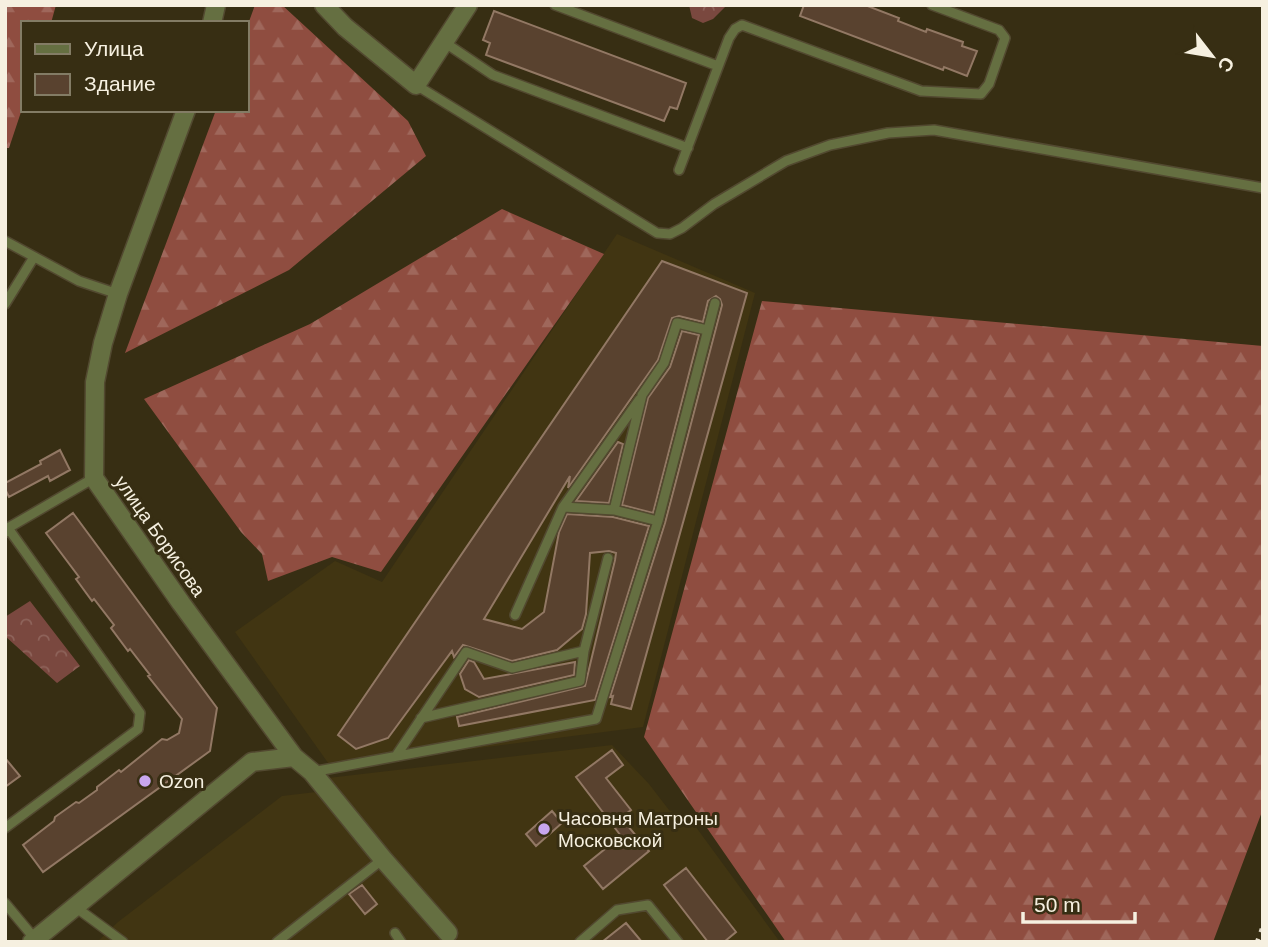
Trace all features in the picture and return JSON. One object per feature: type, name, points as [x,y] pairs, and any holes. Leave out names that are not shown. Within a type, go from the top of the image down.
[{"type":"street","points":[[324,5],[345,27],[416,85],[468,5]]},
{"type":"street","name":"улица Борисова","points":[[185,112],[118,294],[103,344],[95,382],[93,478],[294,757],[312,772],[451,937]]},
{"type":"street","points":[[40,939],[74,906],[252,762],[294,757]]},
{"type":"lane","points":[[555,5],[718,66]]},
{"type":"lane","points":[[679,170],[729,38],[735,29],[742,25],[921,91],[981,94],[989,84],[1005,38],[999,30],[932,5]]},
{"type":"lane","points":[[444,43],[493,75],[688,148]]},
{"type":"lane","points":[[416,85],[657,233],[670,234],[682,228],[723,198],[786,161],[830,145],[888,133],[934,131],[1263,188]]},
{"type":"lane","points":[[5,241],[79,281],[118,294]]},
{"type":"lane","points":[[5,304],[34,257]]},
{"type":"lane","points":[[312,772],[596,719],[658,521],[715,303]]},
{"type":"lane","points":[[515,615],[563,508],[664,363],[677,323],[708,330]]},
{"type":"lane","points":[[614,510],[642,395]]},
{"type":"lane","points":[[5,828],[138,729],[140,713],[7,531],[93,478]]},
{"type":"lane","points":[[563,508],[614,510],[658,521]]},
{"type":"lane","points":[[421,718],[580,681],[584,651],[608,558]]},
{"type":"lane","points":[[397,756],[466,652],[512,668],[584,651]]},
{"type":"lane","points":[[277,942],[383,859]]},
{"type":"lane","points":[[5,902],[40,939]]},
{"type":"lane","points":[[580,942],[617,910],[648,905],[678,942]]},
{"type":"lane","points":[[74,906],[123,942]]},
{"type":"shaded area","points":[[617,234],[755,293],[643,727],[331,767],[235,632],[335,561],[382,582]]},
{"type":"shaded area","points":[[612,745],[649,784],[669,810],[693,823],[780,942],[97,942],[118,922],[282,796],[316,792],[328,778]]},
{"type":"green space","points":[[5,5],[56,5],[52,21],[21,21],[21,112],[9,148],[5,148]]},
{"type":"green space","points":[[255,5],[282,5],[408,121],[426,156],[289,270],[125,353],[215,112],[248,112],[248,24]]},
{"type":"green space","points":[[689,5],[727,5],[713,19],[703,23],[692,18]]},
{"type":"green space","points":[[502,209],[604,254],[381,572],[332,557],[268,581],[262,554],[241,532],[144,399],[310,324]]},
{"type":"green space","points":[[762,301],[1263,346],[1263,809],[1213,942],[786,942],[644,737]]},
{"type":"green space","points":[[30,601],[80,666],[57,683],[5,636],[5,617]]},
{"type":"building","points":[[804,5],[865,5],[926,32],[927,29],[963,42],[962,46],[977,51],[967,76],[944,67],[943,70],[800,16]]},
{"type":"building","points":[[494,11],[686,83],[677,109],[670,107],[664,121],[486,55],[490,43],[483,40]]},
{"type":"building","points":[[662,261],[747,293],[631,709],[611,704],[613,696],[610,697],[665,523],[722,305],[716,296],[708,301],[703,322],[679,316],[672,318],[658,360],[568,488],[570,476],[484,619],[522,629],[544,612],[559,532],[567,514],[613,517],[649,526],[595,700],[459,726],[457,717],[585,686],[615,560],[616,553],[609,551],[590,553],[586,614],[582,629],[557,650],[512,661],[463,645],[454,657],[452,651],[388,738],[356,749],[338,735]]},
{"type":"building","points":[[682,331],[699,335],[653,513],[622,505],[648,398],[670,367]]},
{"type":"building","points":[[618,442],[623,444],[609,503],[576,501]]},
{"type":"building","points":[[60,450],[70,470],[50,481],[48,476],[9,497],[5,483],[41,464],[40,461]]},
{"type":"building","points":[[73,513],[217,708],[210,751],[43,872],[23,845],[54,821],[55,817],[97,790],[97,787],[119,770],[121,772],[162,739],[167,740],[179,733],[182,719],[111,628],[114,625],[94,599],[92,601],[76,579],[79,577],[46,533]]},
{"type":"building","points":[[469,660],[474,662],[484,679],[575,662],[574,675],[479,697],[465,689],[460,674]]},
{"type":"building","points":[[612,750],[623,765],[606,778],[631,810],[621,818],[649,851],[603,889],[584,866],[621,836],[576,777]]},
{"type":"building","points":[[5,758],[20,776],[5,787]]},
{"type":"building","name":"Часовня Матроны Московской","points":[[552,811],[562,823],[536,846],[526,834]]},
{"type":"building","points":[[686,868],[736,932],[724,942],[708,942],[664,885]]},
{"type":"building","points":[[362,885],[377,904],[365,914],[349,894]]},
{"type":"building","points":[[626,923],[642,942],[602,942]]},
{"type":"railway","points":[[1257,942],[1263,926]]},
{"type":"place","name":"Ozon","points":[[145,781]]},
{"type":"place","name":"Часовня Матроны Московской","points":[[544,829]]}]
